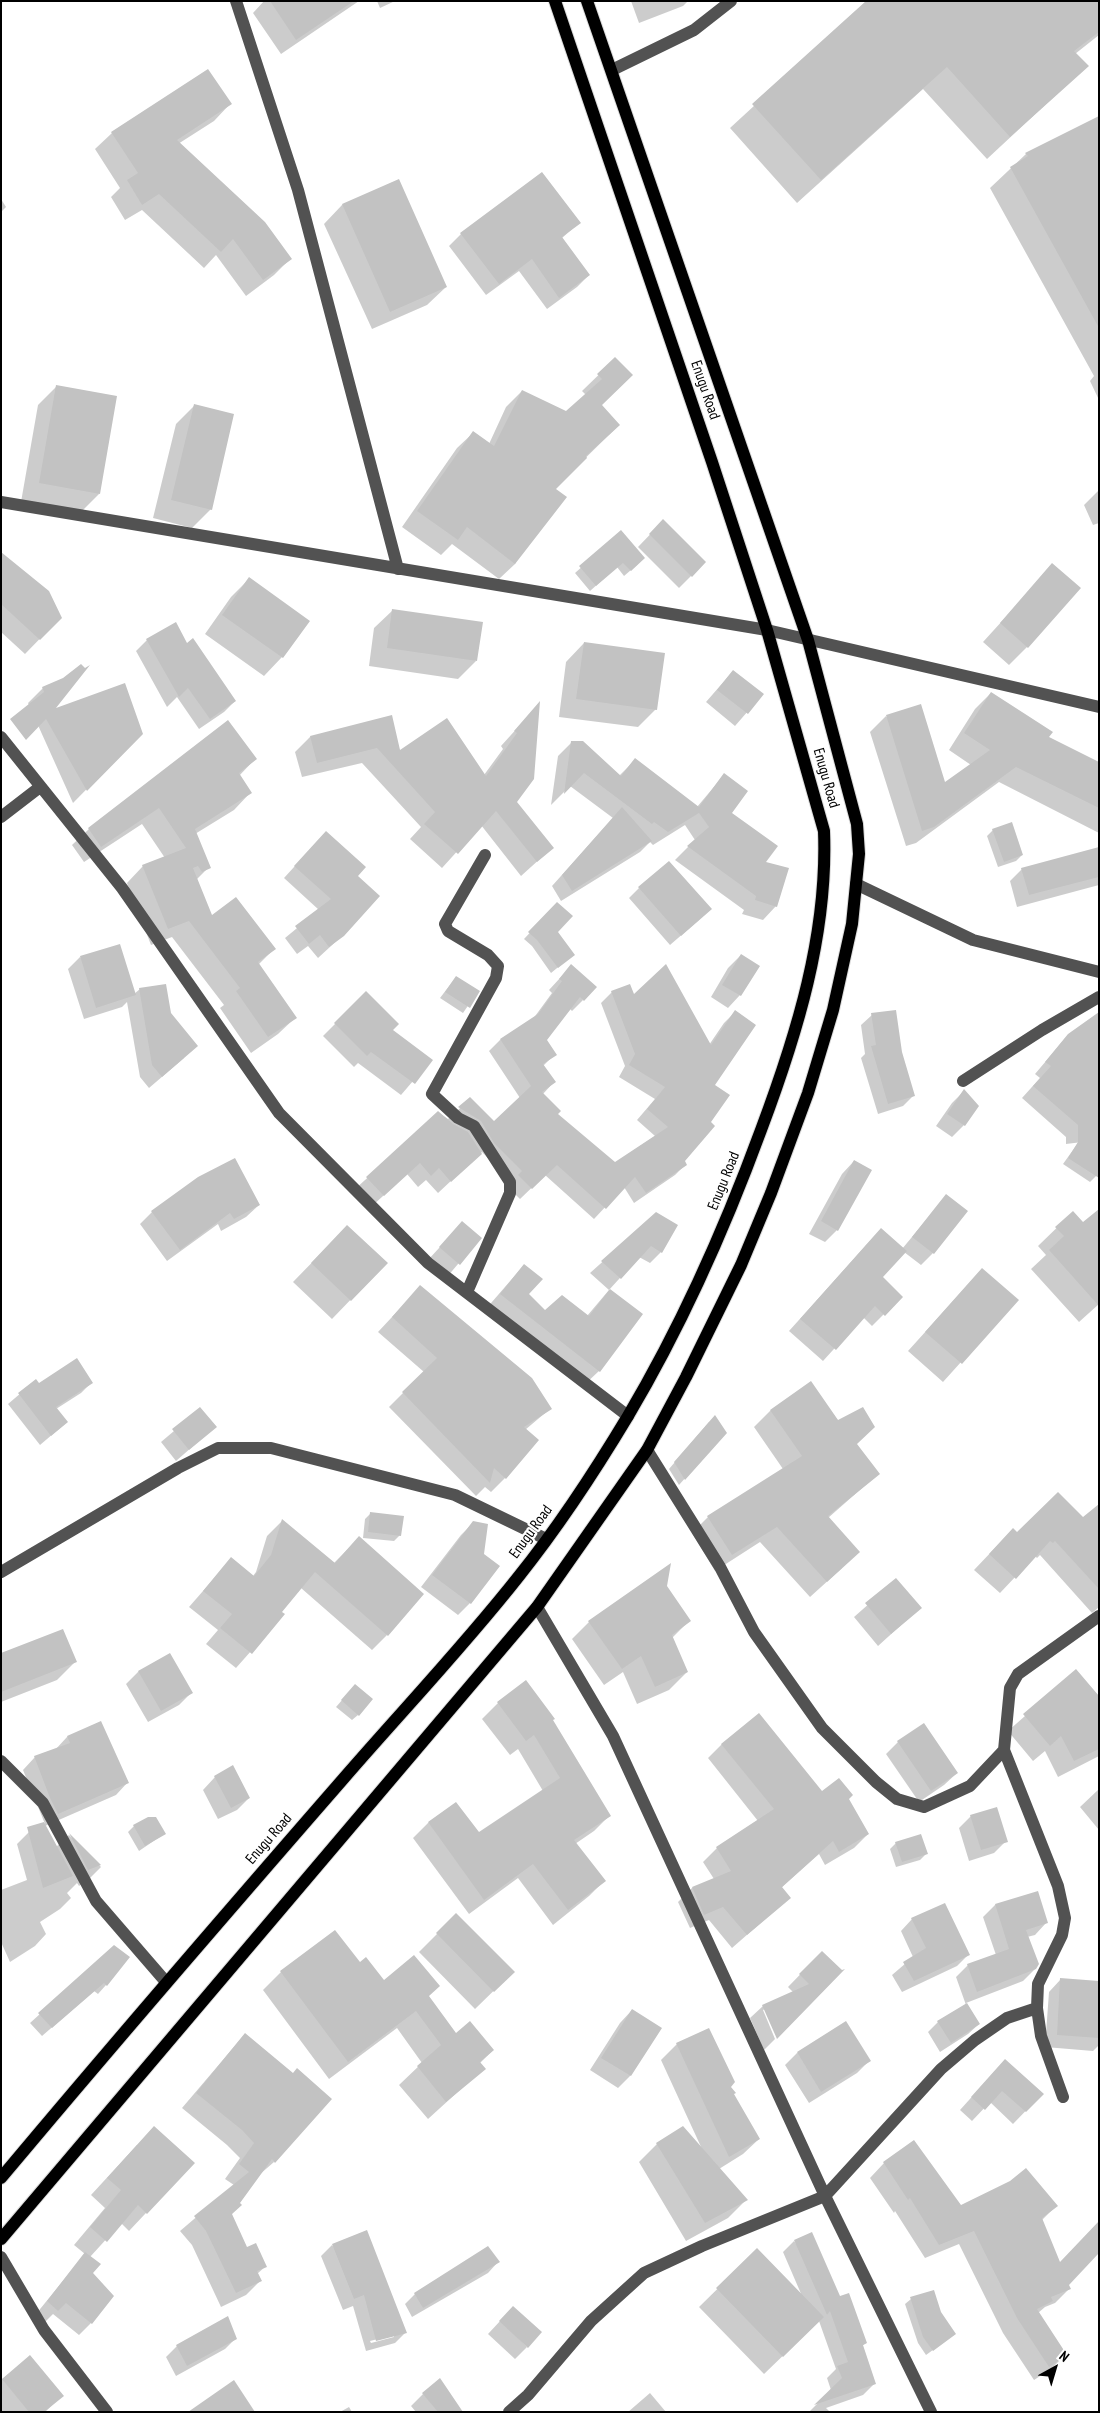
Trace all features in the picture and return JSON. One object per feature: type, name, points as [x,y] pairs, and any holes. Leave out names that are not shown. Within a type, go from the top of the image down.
[{"type":"main road","name":"Enugu Road","points":[[1,2178],[166,1982],[518,1577],[546,1539],[628,1416],[686,1310],[742,1183],[780,1081],[804,1001],[820,915],[825,856],[824,831],[767,630],[712,462],[555,1]]},
{"type":"main road","points":[[1,2239],[537,1607],[647,1450],[686,1377],[736,1274],[771,1193],[808,1094],[834,1010],[852,924],[858,854],[857,824],[808,640],[587,1]]},
{"type":"street","points":[[236,1],[298,190],[398,569]]},
{"type":"street","points":[[612,70],[694,30],[731,1]]},
{"type":"street","points":[[1,502],[767,630],[1099,707]]},
{"type":"street","points":[[1,737],[122,888],[279,1113],[428,1262],[628,1416]]},
{"type":"street","points":[[1,817],[40,787]]},
{"type":"street","points":[[467,1292],[510,1193],[510,1182],[474,1126],[458,1118],[432,1094],[496,978],[498,966],[488,955],[448,931],[445,924],[485,855]]},
{"type":"street","points":[[856,884],[973,940],[1099,972]]},
{"type":"street","points":[[963,1081],[1042,1030],[1099,997]]},
{"type":"street","points":[[1,1572],[178,1468],[218,1448],[271,1448],[455,1495],[546,1539]]},
{"type":"street","points":[[647,1450],[720,1566],[754,1632],[822,1728],[876,1782],[897,1799],[924,1806],[970,1786],[1004,1750]]},
{"type":"street","points":[[537,1607],[613,1736],[825,2196],[931,2412]]},
{"type":"street","points":[[1063,2096],[1041,2036],[1037,2008],[1038,1984],[1062,1935],[1065,1918],[1058,1886],[1004,1750],[1010,1688],[1018,1674],[1099,1616]]},
{"type":"street","points":[[1,1761],[43,1803],[96,1901],[166,1982]]},
{"type":"street","points":[[509,2412],[528,2395],[590,2321],[644,2273],[702,2246],[825,2196],[941,2069],[975,2040],[1007,2018],[1037,2008]]},
{"type":"street","points":[[1,2257],[44,2330],[107,2412]]},
{"type":"building","points":[[270,1],[354,1],[296,40]]},
{"type":"building","points":[[866,1],[1099,1],[1099,32],[1074,51],[1089,66],[1010,137],[947,67],[821,180],[752,104]]},
{"type":"building","points":[[208,69],[232,104],[177,140],[265,222],[292,259],[263,280],[233,239],[221,252],[159,194],[142,205],[127,180],[138,173],[111,132]]},
{"type":"building","points":[[1099,116],[1099,328],[1010,167],[1028,156],[1025,153]]},
{"type":"building","points":[[542,172],[581,223],[562,237],[590,275],[559,298],[532,259],[499,284],[460,233]]},
{"type":"building","points":[[399,179],[447,287],[390,312],[342,204]]},
{"type":"building","points":[[615,357],[633,375],[602,405],[620,425],[586,456],[587,458],[556,489],[567,497],[515,564],[467,527],[458,540],[417,511],[473,431],[494,446],[522,390],[566,411],[602,379],[597,374]]},
{"type":"building","points":[[56,385],[117,396],[100,494],[39,483]]},
{"type":"building","points":[[194,404],[234,414],[212,510],[171,500]]},
{"type":"building","points":[[663,519],[706,562],[692,577],[649,534]]},
{"type":"building","points":[[621,530],[645,558],[631,571],[623,563],[596,586],[579,566]]},
{"type":"building","points":[[1,552],[49,591],[62,618],[40,640],[1,604]]},
{"type":"building","points":[[1052,563],[1081,588],[1028,648],[1000,623]]},
{"type":"building","points":[[249,577],[310,621],[283,658],[222,615]]},
{"type":"building","points":[[392,609],[483,622],[477,661],[387,648]]},
{"type":"building","points":[[176,622],[187,643],[193,638],[236,701],[210,719],[188,688],[179,697],[146,639]]},
{"type":"building","points":[[584,642],[665,653],[657,710],[576,699]]},
{"type":"building","points":[[81,664],[85,668],[90,665],[56,708],[125,683],[143,734],[87,791],[46,719],[26,740],[10,719],[44,692],[42,687],[63,678]]},
{"type":"building","points":[[733,670],[764,694],[748,714],[717,690]]},
{"type":"building","points":[[991,692],[1053,732],[1049,737],[1099,762],[1099,808],[1016,767],[934,827],[922,831],[886,715],[921,704],[945,782],[990,750],[964,733]]},
{"type":"building","points":[[540,701],[534,779],[517,802],[554,848],[537,862],[496,811],[458,854],[424,824],[435,812],[377,748],[317,763],[310,736],[392,715],[400,750],[447,718],[486,776],[517,733],[514,731]]},
{"type":"building","points":[[228,720],[257,759],[239,773],[252,793],[195,829],[211,868],[202,872],[198,866],[193,868],[212,915],[236,897],[276,949],[258,962],[297,1018],[268,1037],[236,991],[240,988],[189,921],[168,929],[142,865],[186,848],[159,808],[101,847],[88,828]]},
{"type":"building","points":[[571,741],[583,741],[621,776],[635,758],[699,807],[724,773],[748,791],[732,813],[778,846],[766,862],[789,868],[777,907],[755,900],[756,896],[687,846],[709,827],[699,813],[668,832],[654,822],[652,824],[584,773],[564,794]]},
{"type":"building","points":[[622,807],[652,841],[572,891],[562,875]]},
{"type":"building","points":[[1012,822],[1023,855],[1004,862],[992,829]]},
{"type":"building","points":[[326,831],[366,867],[358,876],[380,896],[344,936],[329,947],[320,935],[309,944],[295,926],[331,899],[294,866]]},
{"type":"building","points":[[1099,847],[1099,877],[1029,895],[1021,868]]},
{"type":"building","points":[[669,861],[712,909],[681,936],[638,887]]},
{"type":"building","points":[[557,902],[573,916],[558,932],[575,955],[558,968],[537,940],[528,932]]},
{"type":"building","points":[[120,944],[136,995],[96,1008],[80,956]]},
{"type":"building","points":[[741,954],[760,966],[741,996],[722,985]]},
{"type":"building","points":[[571,964],[597,987],[584,1001],[580,997],[547,1040],[557,1055],[543,1064],[556,1082],[542,1092],[561,1111],[558,1114],[615,1162],[668,1127],[647,1109],[665,1087],[629,1065],[635,1054],[611,991],[630,984],[634,994],[666,964],[711,1045],[735,1010],[756,1025],[715,1085],[730,1095],[711,1122],[715,1126],[685,1161],[687,1165],[646,1193],[635,1177],[606,1209],[557,1165],[532,1189],[518,1175],[522,1171],[494,1143],[481,1121],[458,1107],[470,1097],[494,1121],[531,1086],[500,1039],[538,1014],[562,981],[559,979]]},
{"type":"building","points":[[456,976],[480,991],[470,1008],[445,992]]},
{"type":"building","points":[[166,984],[171,1013],[198,1046],[162,1077],[152,1065],[139,988]]},
{"type":"building","points":[[366,991],[399,1024],[393,1030],[433,1060],[415,1084],[371,1052],[367,1056],[334,1023]]},
{"type":"building","points":[[896,1010],[902,1052],[915,1096],[888,1104],[871,1046],[876,1045],[871,1013]]},
{"type":"building","points":[[1099,1012],[1099,1178],[1068,1158],[1078,1142],[1078,1125],[1033,1086],[1051,1066],[1045,1062],[1068,1034]]},
{"type":"building","points":[[964,1089],[979,1106],[965,1126],[947,1114]]},
{"type":"building","points":[[438,1111],[453,1124],[468,1132],[482,1154],[451,1182],[439,1168],[431,1176],[420,1163],[384,1196],[366,1177]]},
{"type":"building","points":[[235,1158],[260,1205],[234,1219],[230,1213],[180,1250],[151,1211],[198,1177]]},
{"type":"building","points":[[854,1160],[872,1170],[838,1231],[821,1221]]},
{"type":"building","points":[[946,1194],[968,1211],[934,1254],[912,1237]]},
{"type":"building","points":[[1099,1209],[1099,1306],[1049,1250],[1064,1236],[1055,1227],[1073,1211],[1083,1222]]},
{"type":"building","points":[[656,1212],[678,1225],[662,1253],[651,1246],[621,1279],[601,1261]]},
{"type":"building","points":[[462,1221],[482,1238],[460,1265],[439,1247]]},
{"type":"building","points":[[347,1225],[388,1263],[351,1301],[311,1263]]},
{"type":"building","points":[[881,1228],[907,1251],[883,1277],[903,1297],[885,1316],[875,1306],[836,1350],[800,1319]]},
{"type":"building","points":[[524,1264],[543,1279],[529,1294],[545,1310],[562,1295],[589,1316],[610,1289],[643,1314],[600,1372],[500,1294]]},
{"type":"building","points":[[982,1268],[1019,1300],[962,1364],[925,1332]]},
{"type":"building","points":[[420,1285],[532,1378],[552,1409],[524,1427],[539,1440],[506,1479],[494,1468],[490,1483],[402,1392],[437,1358],[392,1317]]},
{"type":"building","points":[[77,1358],[93,1383],[56,1407],[68,1422],[51,1436],[18,1393],[36,1379],[39,1383]]},
{"type":"building","points":[[811,1381],[838,1420],[863,1407],[875,1427],[857,1444],[880,1474],[828,1516],[860,1552],[827,1582],[777,1527],[732,1555],[707,1516],[802,1456],[770,1410]]},
{"type":"building","points":[[200,1407],[217,1427],[189,1450],[172,1429]]},
{"type":"building","points":[[715,1415],[727,1433],[685,1480],[674,1462]]},
{"type":"building","points":[[1058,1492],[1083,1517],[1099,1504],[1099,1589],[1055,1541],[1053,1543],[1050,1541],[1016,1579],[989,1554],[1013,1528],[1017,1532]]},
{"type":"building","points":[[370,1512],[404,1516],[401,1536],[368,1532]]},
{"type":"building","points":[[282,1519],[335,1563],[359,1536],[424,1594],[388,1636],[315,1572],[282,1612],[285,1614],[252,1654],[220,1628],[232,1614],[203,1591],[231,1557],[254,1576],[271,1555]]},
{"type":"building","points":[[473,1521],[488,1524],[484,1554],[500,1566],[471,1604],[432,1575]]},
{"type":"building","points":[[671,1563],[667,1586],[691,1621],[672,1635],[688,1672],[655,1687],[641,1656],[622,1669],[588,1621]]},
{"type":"building","points":[[896,1578],[922,1608],[891,1634],[865,1603]]},
{"type":"building","points":[[63,1629],[77,1662],[1,1692],[1,1653]]},
{"type":"building","points":[[170,1653],[193,1693],[161,1711],[138,1671]]},
{"type":"building","points":[[1076,1669],[1099,1696],[1099,1749],[1074,1761],[1061,1736],[1050,1746],[1023,1714]]},
{"type":"building","points":[[526,1680],[555,1719],[553,1720],[611,1816],[574,1840],[606,1881],[568,1910],[533,1864],[484,1900],[428,1822],[456,1802],[479,1832],[560,1778],[534,1735],[526,1741],[497,1702]]},
{"type":"building","points":[[355,1684],[373,1699],[359,1716],[341,1700]]},
{"type":"building","points":[[759,1713],[822,1791],[839,1778],[853,1795],[849,1799],[869,1834],[839,1852],[833,1841],[782,1887],[791,1898],[747,1935],[723,1907],[704,1915],[692,1887],[731,1871],[716,1847],[774,1809],[721,1744]]},
{"type":"building","points":[[101,1721],[129,1783],[58,1814],[34,1756],[70,1743],[67,1736]]},
{"type":"building","points":[[924,1723],[958,1773],[931,1791],[897,1741]]},
{"type":"building","points":[[233,1765],[250,1798],[231,1808],[214,1776]]},
{"type":"building","points":[[997,1807],[1008,1842],[981,1850],[970,1815]]},
{"type":"building","points":[[148,1817],[156,1817],[166,1834],[145,1846],[133,1825]]},
{"type":"building","points":[[44,1822],[73,1876],[43,1888],[27,1827]]},
{"type":"building","points":[[69,1833],[101,1865],[88,1870]]},
{"type":"building","points":[[921,1834],[928,1854],[902,1862],[895,1842]]},
{"type":"building","points":[[1038,1891],[1048,1923],[1026,1930],[1039,1964],[1036,1969],[977,1992],[967,1964],[1009,1949],[995,1904]]},
{"type":"building","points":[[945,1903],[970,1955],[914,1981],[903,1962],[926,1948],[911,1918]]},
{"type":"building","points":[[456,1913],[515,1972],[494,1992],[436,1933]]},
{"type":"building","points":[[335,1930],[360,1962],[366,1957],[384,1980],[414,1955],[440,1986],[429,1996],[456,2033],[470,2021],[494,2050],[480,2062],[486,2069],[446,2102],[417,2066],[441,2045],[416,2011],[348,2062],[280,1971]]},
{"type":"building","points":[[114,1945],[130,1957],[107,1986],[104,1983],[52,2028],[38,2013]]},
{"type":"building","points":[[822,1951],[842,1970],[845,1969],[777,2039],[762,2005],[809,1984],[799,1974]]},
{"type":"building","points":[[1060,1978],[1099,1981],[1099,2038],[1057,2035]]},
{"type":"building","points":[[967,2003],[980,2024],[951,2043],[937,2021]]},
{"type":"building","points":[[632,2009],[662,2028],[631,2076],[601,2058]]},
{"type":"building","points":[[846,2021],[871,2061],[821,2092],[797,2052]]},
{"type":"building","points":[[709,2028],[735,2082],[731,2087],[736,2093],[734,2094],[760,2139],[729,2157],[676,2043]]},
{"type":"building","points":[[245,2033],[293,2073],[297,2068],[332,2099],[275,2163],[272,2159],[240,2203],[242,2205],[232,2214],[247,2247],[256,2243],[267,2267],[257,2271],[262,2281],[236,2293],[206,2231],[194,2216],[249,2172],[239,2164],[254,2143],[242,2130],[196,2093]]},
{"type":"building","points":[[1005,2059],[1044,2094],[1026,2112],[1002,2091],[985,2110],[971,2097]]},
{"type":"building","points":[[154,2126],[195,2163],[147,2214],[138,2205],[107,2242],[90,2227],[121,2190],[107,2178]]},
{"type":"building","points":[[683,2126],[748,2200],[705,2223],[656,2143]]},
{"type":"building","points":[[914,2140],[961,2205],[1010,2181],[1026,2168],[1058,2206],[1042,2218],[1060,2262],[1099,2221],[1099,2253],[1069,2285],[1071,2289],[1051,2297],[1053,2301],[1037,2309],[1067,2355],[1049,2367],[1017,2318],[974,2231],[939,2245],[910,2198],[908,2200],[883,2162]]},
{"type":"building","points":[[367,2230],[407,2333],[376,2341],[364,2295],[354,2299],[332,2244]]},
{"type":"building","points":[[812,2232],[840,2296],[849,2293],[867,2343],[863,2345],[876,2384],[814,2405],[842,2378],[837,2366],[848,2362],[830,2311],[827,2315],[794,2240]]},
{"type":"building","points":[[488,2246],[500,2262],[423,2308],[414,2293]]},
{"type":"building","points":[[757,2248],[824,2317],[783,2357],[716,2288]]},
{"type":"building","points":[[85,2252],[101,2264],[93,2273],[114,2296],[92,2324],[66,2303],[58,2311],[47,2301]]},
{"type":"building","points":[[934,2290],[941,2312],[956,2334],[933,2351],[923,2337],[910,2297]]},
{"type":"building","points":[[513,2306],[542,2332],[528,2348],[499,2321]]},
{"type":"building","points":[[228,2316],[237,2339],[187,2366],[176,2345]]},
{"type":"building","points":[[30,2355],[64,2396],[44,2412],[29,2412],[2,2379]]},
{"type":"building","points":[[440,2378],[463,2412],[438,2412],[422,2393]]},
{"type":"building","points":[[234,2380],[255,2412],[188,2412]]}]
